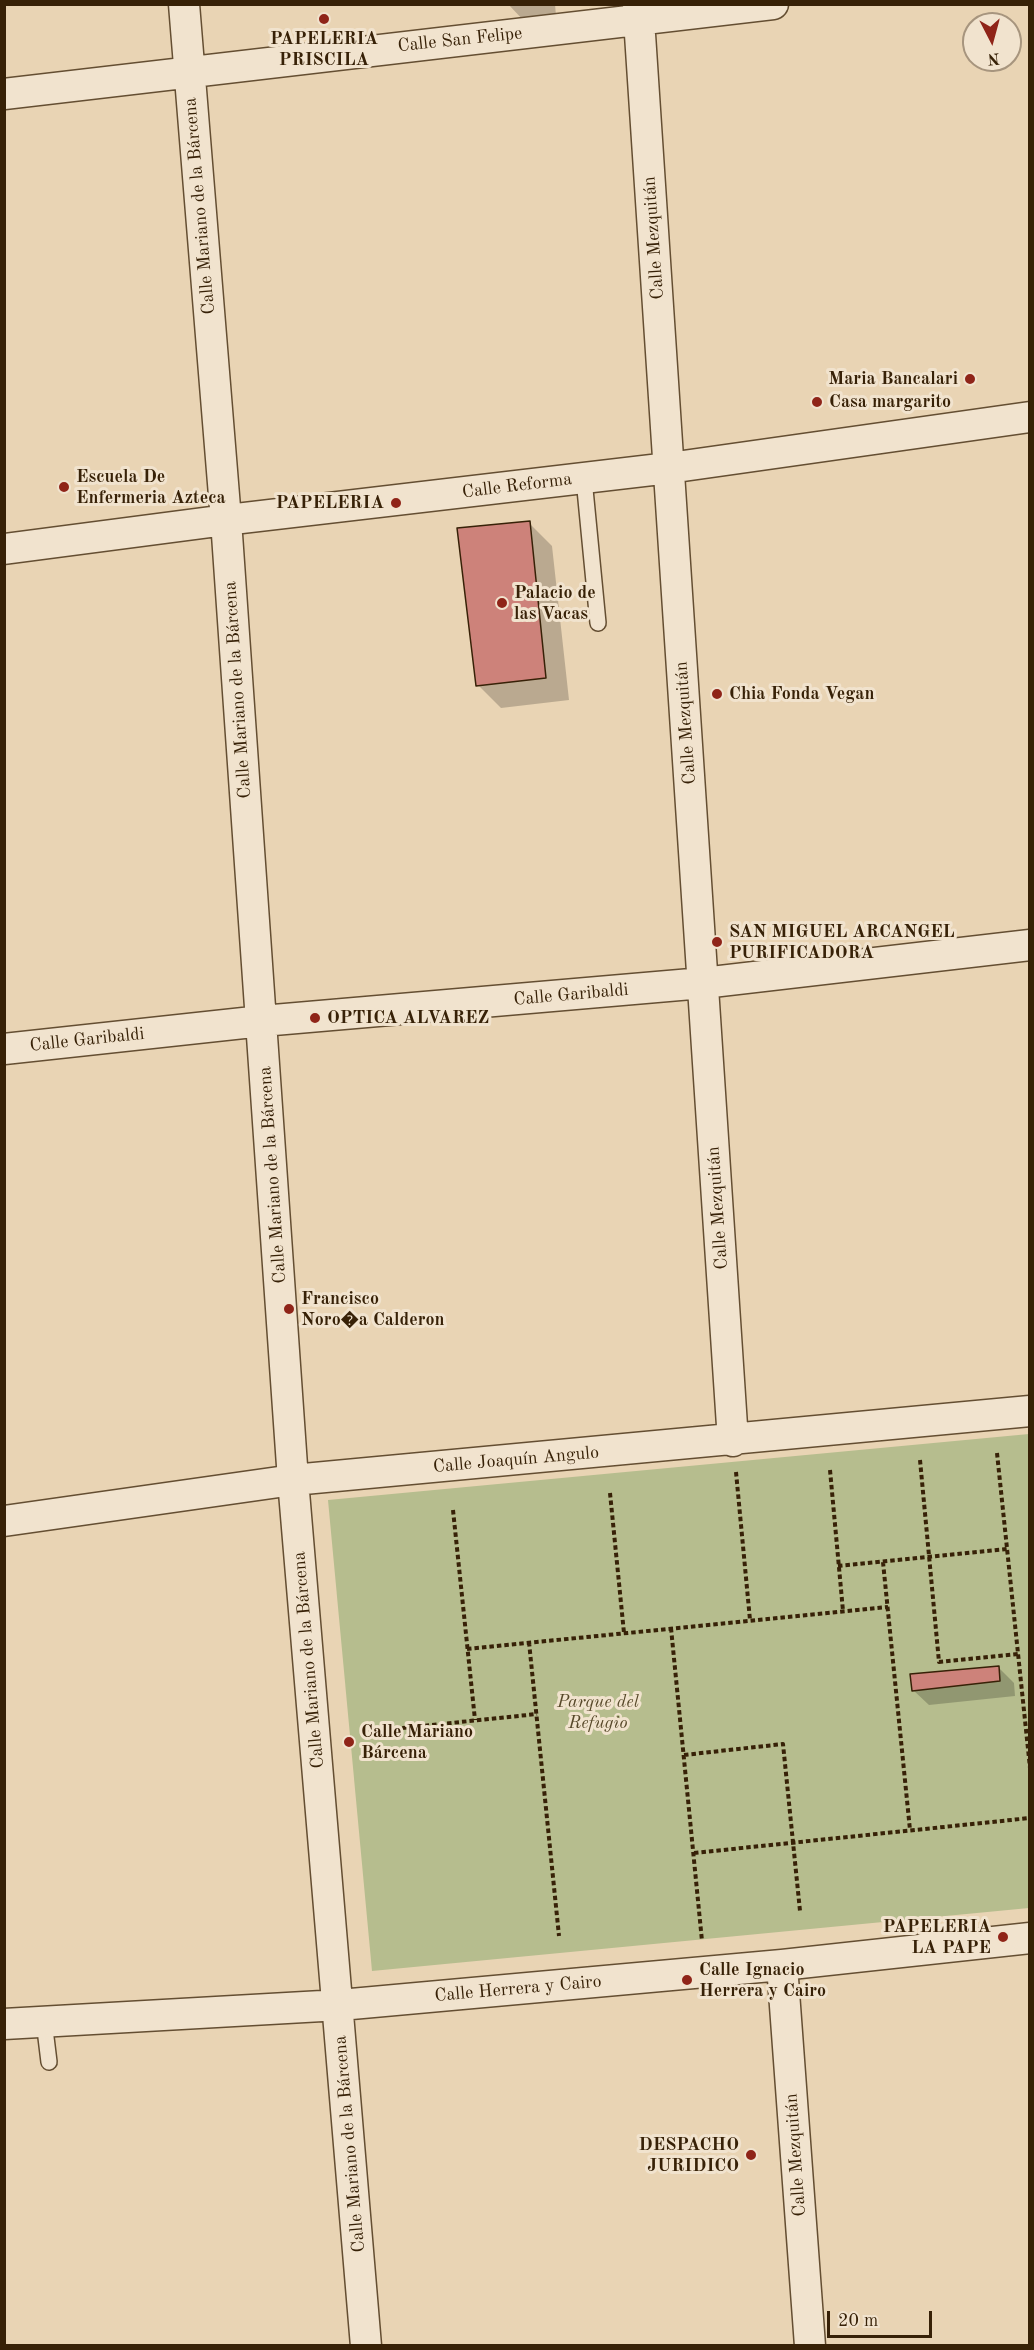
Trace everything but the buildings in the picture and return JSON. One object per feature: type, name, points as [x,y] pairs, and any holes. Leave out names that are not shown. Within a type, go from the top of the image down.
[{"type":"street","name":"Calle Mariano de la Bárcena","points":[[184,4],[226,520],[293,1480],[340,2005],[366,2346]]},
{"type":"street","name":"Calle San Felipe","points":[[4,94],[639,13],[773,4]]},
{"type":"street","name":"Calle Mezquitán","points":[[639,13],[733,1441]]},
{"type":"street","name":"Calle Reforma","points":[[4,549],[226,520],[669,468],[1029,417]]},
{"type":"street","name":"Calle Garibaldi","points":[[4,1048],[262,1021],[703,983],[1029,945]]},
{"type":"street","name":"Calle Joaquín Angulo","points":[[4,1521],[293,1480],[733,1441],[1029,1411]]},
{"type":"street","name":"Calle Herrera y Cairo","points":[[4,2024],[340,2005],[782,1965],[1029,1938]]},
{"type":"street","name":"Calle Mezquitán","points":[[782,1965],[810,2346]]},
{"type":"lane","points":[[584,478],[598,623]]},
{"type":"lane","points":[[44,2021],[49,2062]]},
{"type":"path","points":[[733,1441],[750,1620]]},
{"type":"path","points":[[997,1453],[1029,1768]]},
{"type":"path","points":[[920,1460],[939,1662],[1018,1654]]},
{"type":"path","points":[[830,1470],[843,1611]]},
{"type":"path","points":[[610,1493],[624,1633]]},
{"type":"path","points":[[453,1510],[475,1720]]},
{"type":"path","points":[[838,1566],[1007,1549]]},
{"type":"path","points":[[883,1562],[910,1830]]},
{"type":"path","points":[[467,1649],[888,1607]]},
{"type":"path","points":[[671,1628],[705,1972]]},
{"type":"path","points":[[529,1642],[559,1936]]},
{"type":"path","points":[[365,1732],[537,1714]]},
{"type":"path","points":[[684,1755],[783,1744],[800,1911]]},
{"type":"path","points":[[694,1853],[1029,1818]]},
{"type":"green space","name":"Parque del Refugio","points":[[1029,1434],[1029,1908],[372,1971],[328,1500]]},
{"type":"place","name":"PAPELERIA PRISCILA","points":[[324,19]]},
{"type":"place","name":"Maria Bancalari","points":[[970,379]]},
{"type":"place","name":"Casa margarito","points":[[817,402]]},
{"type":"place","name":"Escuela De Enfermeria Azteca","points":[[64,487]]},
{"type":"place","name":"PAPELERIA","points":[[396,503]]},
{"type":"place","name":"Palacio de las Vacas","points":[[502,603]]},
{"type":"place","name":"Chia Fonda Vegan","points":[[717,694]]},
{"type":"place","name":"SAN MIGUEL ARCANGEL PURIFICADORA","points":[[717,942]]},
{"type":"place","name":"OPTICA ALVAREZ","points":[[315,1018]]},
{"type":"place","name":"Francisco Noro�a Calderon","points":[[289,1309]]},
{"type":"place","name":"Calle Mariano Bárcena","points":[[349,1742]]},
{"type":"place","name":"PAPELERIA LA PAPE","points":[[1003,1937]]},
{"type":"place","name":"Calle Ignacio Herrera y Cairo","points":[[687,1980]]},
{"type":"place","name":"DESPACHO JURIDICO","points":[[751,2155]]}]
